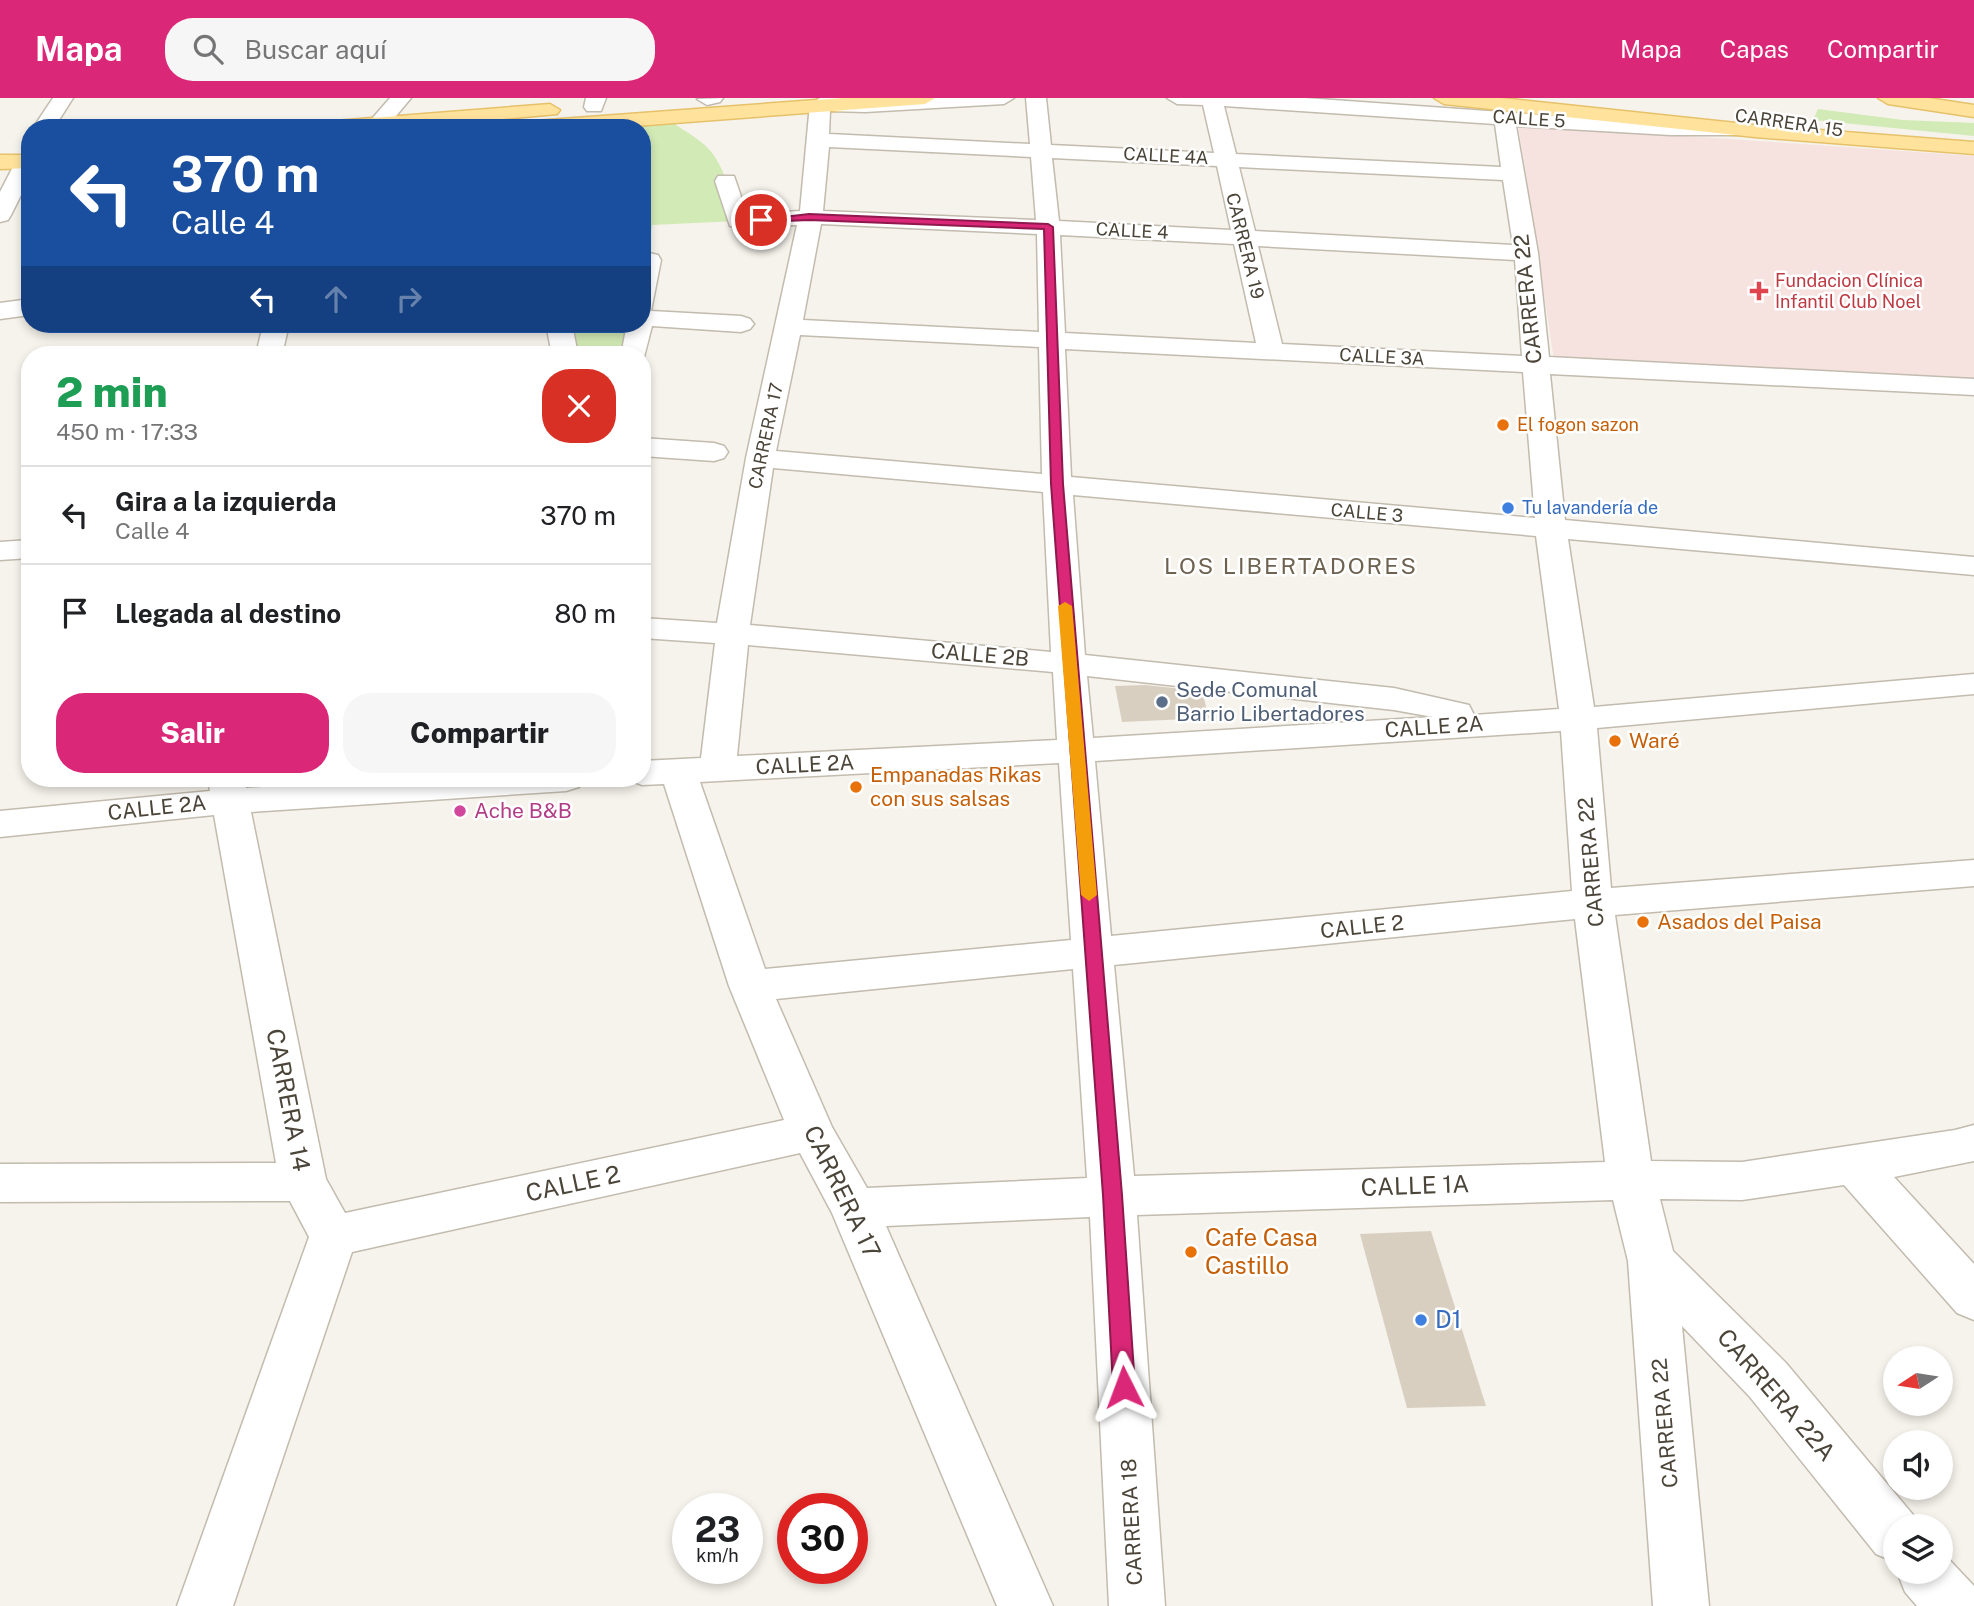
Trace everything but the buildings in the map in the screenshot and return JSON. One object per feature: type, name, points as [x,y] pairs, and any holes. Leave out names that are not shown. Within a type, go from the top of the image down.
[{"type":"main road","points":[[434,119],[595,102],[719,98]]},
{"type":"main road","points":[[633,119],[881,98]]},
{"type":"main road","points":[[820,104],[925,98]]},
{"type":"main road","name":"CALLE 5","points":[[1444,98],[1755,131],[1974,148]]},
{"type":"main road","name":"CARRERA 15","points":[[1600,98],[1936,145]]},
{"type":"main road","points":[[1888,98],[1974,111]]},
{"type":"main road","points":[[1933,98],[1974,102]]},
{"type":"main road","points":[[0,146],[21,153]]},
{"type":"main road","points":[[0,162],[21,158]]},
{"type":"street","points":[[49,119],[63,98]]},
{"type":"street","points":[[382,119],[401,98]]},
{"type":"street","points":[[707,99],[713,98]]},
{"type":"street","points":[[820,104],[864,106],[1004,98]]},
{"type":"street","name":"CARRERA 18","points":[[1036,98],[1048,227],[1057,484],[1069,664],[1112,1195],[1137,1606]]},
{"type":"street","name":"CALLE 5","points":[[1177,98],[1660,129],[1755,131]]},
{"type":"street","name":"CARRERA 19","points":[[1212,99],[1242,238],[1271,351]]},
{"type":"street","name":"CARRERA 17","points":[[820,104],[820,140],[809,217],[790,327],[760,458],[730,632],[680,771],[750,986],[813,1132],[854,1208],[1025,1606]]},
{"type":"street","name":"CARRERA 22","points":[[1504,117],[1526,253],[1534,366],[1551,530],[1578,719],[1593,903],[1632,1180],[1652,1261],[1681,1606]]},
{"type":"street","name":"CALLE 4A","points":[[820,140],[1512,174]]},
{"type":"street","points":[[0,215],[21,172]]},
{"type":"street","name":"CALLE 4","points":[[726,181],[738,221],[809,217],[1526,253]]},
{"type":"street","points":[[0,311],[21,308]]},
{"type":"street","points":[[651,319],[741,324]]},
{"type":"street","name":"CALLE 3A","points":[[790,327],[1974,387]]},
{"type":"street","points":[[651,448],[714,452]]},
{"type":"street","name":"CALLE 3","points":[[760,458],[1974,566]]},
{"type":"street","points":[[0,551],[21,550]]},
{"type":"street","name":"CALLE 2B","points":[[651,628],[730,632],[1069,664],[1394,699],[1443,708],[1482,723]]},
{"type":"street","name":"CALLE 2A","points":[[680,771],[1077,751],[1482,723],[1578,719],[1974,684]]},
{"type":"street","name":"CALLE 2A","points":[[0,824],[229,790],[321,787]]},
{"type":"street","name":"CARRERA 14","points":[[229,790],[303,1182],[332,1236]]},
{"type":"street","name":"CALLE 2","points":[[750,986],[1593,903],[1974,873]]},
{"type":"street","name":"CALLE 2","points":[[332,1236],[813,1132]]},
{"type":"street","name":"CALLE 1A","points":[[854,1208],[1112,1195],[1632,1180],[1742,1181],[1955,1149],[1974,1143]]},
{"type":"street","points":[[1854,1164],[1974,1298]]},
{"type":"street","points":[[6,1194],[303,1182]]},
{"type":"street","points":[[205,1606],[332,1236]]},
{"type":"street","name":"CARRERA 22A","points":[[1652,1261],[1768,1380],[1883,1520]]},
{"type":"street","points":[[1935,1584],[1954,1606]]},
{"type":"shaded area","name":"Fundacion Clínica Infantil Club Noel","points":[[1518,124],[1974,156],[1974,379],[1554,360]]},
{"type":"green space","points":[[1818,109],[1903,120],[1974,123],[1974,136],[1813,120]]},
{"type":"green space","points":[[666,116],[709,149],[721,168],[738,221],[652,225],[651,233],[651,119],[630,119]]},
{"type":"green space","points":[[561,333],[638,333],[636,346],[563,346]]},
{"type":"slow traffic","points":[[1065,606],[1089,895]]},
{"type":"place","name":"Fundacion Clínica Infantil Club Noel","points":[[1759,291]]},
{"type":"place","name":"El fogon sazon","points":[[1503,425]]},
{"type":"place","name":"Tu lavandería de","points":[[1508,508]]},
{"type":"place","name":"Sede Comunal Barrio Libertadores","points":[[1162,702]]},
{"type":"place","name":"Waré","points":[[1615,741]]},
{"type":"place","name":"Empanadas Rikas con sus salsas","points":[[856,787]]},
{"type":"place","name":"Ache B&B","points":[[460,811]]},
{"type":"place","name":"Asados del Paisa","points":[[1643,922]]},
{"type":"place","name":"Cafe Casa Castillo","points":[[1191,1252]]},
{"type":"place","name":"D1","points":[[1421,1320]]},
{"type":"district","name":"LOS LIBERTADORES","points":[[1291,566]]},
{"type":"route","points":[[761,220],[809,217],[1048,227],[1057,484],[1112,1195],[1124,1387]]}]
